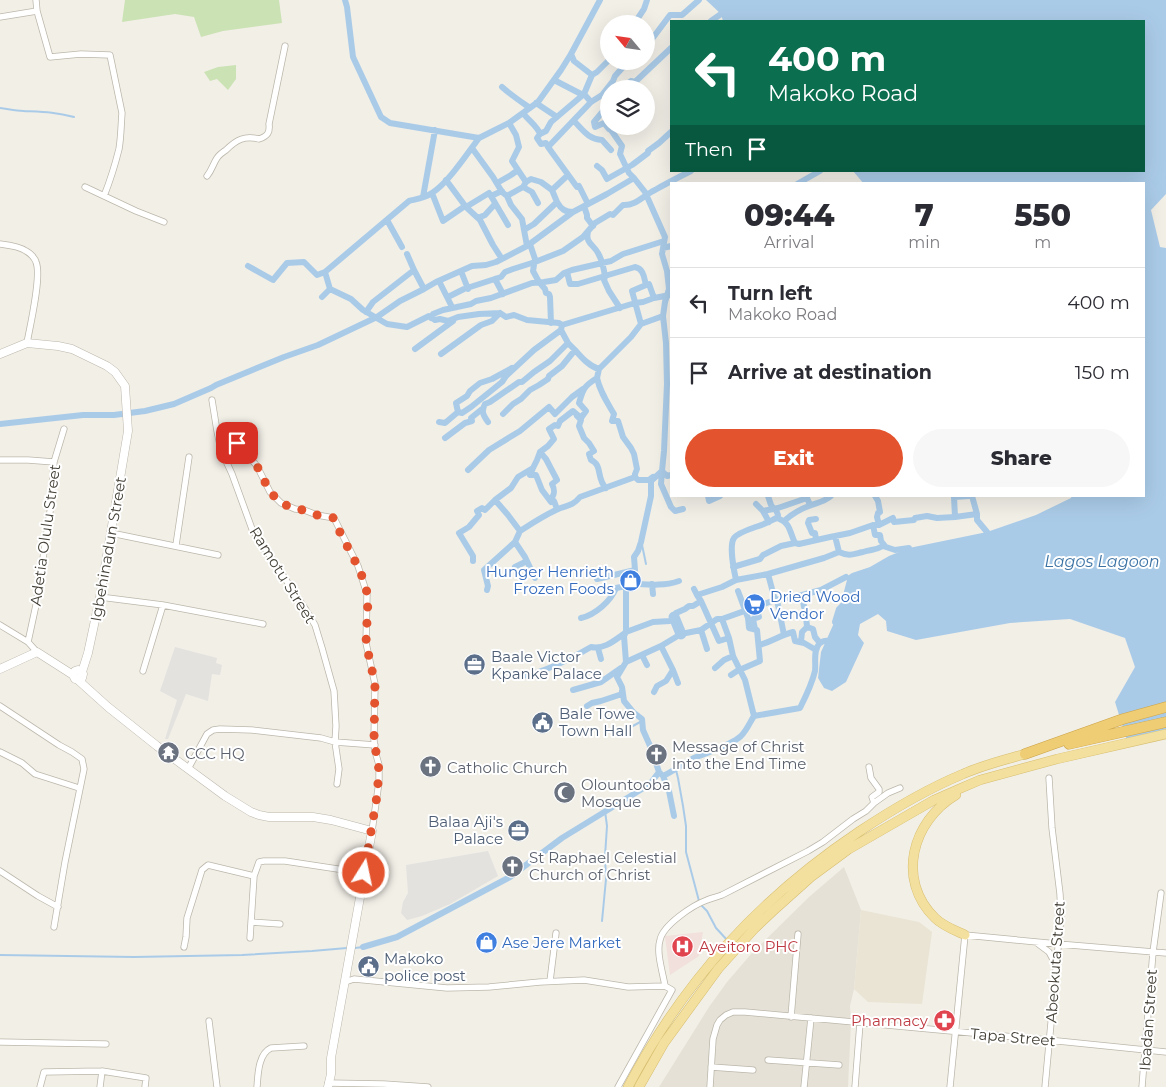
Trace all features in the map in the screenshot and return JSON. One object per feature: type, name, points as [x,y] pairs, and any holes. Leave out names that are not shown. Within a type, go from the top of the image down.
[{"type":"highway","points":[[1025,754],[1123,719],[1166,707]]},
{"type":"highway","points":[[1025,754],[1166,722]]},
{"type":"main road","points":[[640,1087],[664,1043],[718,969],[773,910],[811,877],[849,849],[934,800],[980,780],[1057,759],[1166,734]]},
{"type":"main road","points":[[628,1087],[658,1034],[693,984],[747,922],[784,888],[819,860],[892,810],[964,773],[1025,754]]},
{"type":"main road","points":[[965,935],[950,929],[935,918],[922,902],[914,878],[914,854],[921,831],[935,811],[949,799],[980,780]]},
{"type":"street","points":[[36,0],[37,11],[50,58],[81,54],[110,55],[122,121],[119,148],[104,196]]},
{"type":"street","points":[[0,17],[37,11]]},
{"type":"street","points":[[207,176],[217,158],[236,141],[259,139],[266,136],[270,131],[269,124],[285,46]]},
{"type":"street","points":[[85,187],[136,212],[164,222]]},
{"type":"street","points":[[0,244],[26,251],[36,262],[38,272],[28,343],[0,354]]},
{"type":"street","name":"Igbehinadun Street","points":[[28,343],[72,349],[107,366],[121,378],[126,386],[127,440],[100,597],[82,678],[75,677]]},
{"type":"street","name":"Ramotu Street","points":[[212,400],[221,450],[252,529],[315,625],[330,671],[334,690],[335,742],[339,768],[337,784]]},
{"type":"street","name":"Adetia Olulu Street","points":[[28,642],[36,605],[51,505],[54,462],[64,429]]},
{"type":"street","points":[[221,450],[237,443],[257,466],[270,492],[281,503],[295,509],[334,518],[358,566],[367,594],[366,643],[375,684],[374,745],[379,766],[379,782],[331,1058],[331,1074],[328,1085],[410,1085],[428,1087]]},
{"type":"street","points":[[176,546],[189,457]]},
{"type":"street","points":[[0,460],[54,462]]},
{"type":"street","points":[[111,533],[218,555]]},
{"type":"street","points":[[100,597],[163,605],[263,624]]},
{"type":"street","points":[[143,671],[163,605]]},
{"type":"street","points":[[0,625],[28,642],[37,652],[75,677],[122,718],[188,769],[251,812],[269,817],[313,817],[372,831]]},
{"type":"street","points":[[0,669],[37,652]]},
{"type":"street","points":[[0,706],[82,759],[84,770],[79,788],[54,927]]},
{"type":"street","points":[[188,769],[207,734],[213,730],[220,729],[252,730],[321,738],[335,742],[374,745]]},
{"type":"street","points":[[0,752],[22,763],[35,774],[79,788]]},
{"type":"street","points":[[869,767],[872,778],[879,789],[879,792],[872,797],[874,803]]},
{"type":"street","name":"Abeokuta Street","points":[[1045,1087],[1061,916],[1049,778]]},
{"type":"street","points":[[665,986],[659,952],[660,938],[672,922],[697,904],[722,896],[808,851],[866,811],[888,793],[900,788]]},
{"type":"street","points":[[250,938],[254,876],[259,862],[285,861],[364,873]]},
{"type":"street","points":[[184,947],[187,918],[202,870],[208,865],[254,876]]},
{"type":"street","points":[[0,871],[58,907]]},
{"type":"street","name":"Ibadan Street","points":[[1142,1087],[1153,952],[1160,893]]},
{"type":"street","points":[[251,922],[280,924]]},
{"type":"street","points":[[550,981],[556,933]]},
{"type":"street","points":[[791,1017],[798,934]]},
{"type":"street","points":[[950,1087],[965,935],[1166,953]]},
{"type":"street","points":[[1036,942],[1049,952],[1056,965]]},
{"type":"street","points":[[345,982],[354,979],[455,988],[584,980],[628,987],[665,986],[672,990],[618,1087]]},
{"type":"street","name":"Tapa Street","points":[[711,1067],[714,1031],[720,1020],[733,1012],[1166,1052]]},
{"type":"street","points":[[804,1087],[810,1018]]},
{"type":"street","points":[[209,1021],[217,1087]]},
{"type":"street","points":[[854,1087],[860,1023]]},
{"type":"street","points":[[0,1042],[106,1044]]},
{"type":"street","points":[[257,1087],[262,1059],[266,1050],[270,1048],[304,1046]]},
{"type":"street","points":[[768,1060],[839,1066]]},
{"type":"street","points":[[710,1087],[711,1067],[753,1070]]},
{"type":"street","points":[[40,1087],[44,1072],[102,1072],[146,1078],[145,1087]]},
{"type":"street","points":[[100,1087],[102,1072]]},
{"type":"shaded area","points":[[175,647],[217,658],[216,663],[222,665],[220,675],[212,674],[208,701],[186,694],[168,739],[165,739],[177,700],[160,691]]},
{"type":"shaded area","points":[[488,851],[498,876],[450,904],[422,916],[407,920],[401,913],[403,902],[408,893],[406,865]]},
{"type":"shaded area","points":[[844,867],[861,910],[854,989],[850,1006],[848,1087],[659,1087],[709,1007],[727,982],[752,953],[809,897]]},
{"type":"shaded area","points":[[861,910],[919,922],[932,932],[922,1004],[868,1002],[854,989]]},
{"type":"shaded area","name":"Ayeitoro PHC","points":[[703,932],[699,956],[670,975],[665,936]]},
{"type":"green space","points":[[125,0],[279,0],[282,23],[223,31],[201,37],[194,17],[175,14],[122,22]]},
{"type":"green space","points":[[236,65],[236,79],[228,90],[217,79],[210,81],[204,72],[218,67]]},
{"type":"water","name":"Lagos Lagoon","points":[[706,0],[1166,0],[1166,194],[1151,210],[1160,247],[1166,248],[1166,737],[1128,744],[1115,702],[1135,667],[1125,638],[1070,619],[1010,623],[916,640],[887,631],[886,621],[878,614],[860,624],[858,635],[864,643],[846,682],[832,691],[824,688],[818,678],[821,652],[838,614],[847,580],[846,577],[852,573],[870,567],[889,556],[909,548],[987,532],[1036,515],[1072,497],[1145,497],[1145,182],[862,182],[854,172],[1145,172],[1145,20],[723,20],[721,14]]},
{"type":"waterway","points":[[345,0],[353,57],[381,117],[390,123],[479,138],[509,123],[538,102],[571,54],[600,0]]},
{"type":"waterway","points":[[640,15],[647,0]]},
{"type":"waterway","points":[[655,35],[670,15],[682,15],[699,0]]},
{"type":"waterway","points":[[712,20],[721,14]]},
{"type":"waterway","points":[[637,80],[670,49]]},
{"type":"waterway","points":[[571,54],[574,61],[592,75],[584,94],[591,102],[600,96]]},
{"type":"waterway","points":[[592,75],[600,69]]},
{"type":"waterway","points":[[613,80],[620,70]]},
{"type":"waterway","points":[[554,80],[583,95]]},
{"type":"waterway","points":[[502,87],[530,108]]},
{"type":"waterway","points":[[540,134],[546,131],[551,122],[584,94]]},
{"type":"waterway","points":[[588,204],[579,186],[577,187],[548,147],[591,102]]},
{"type":"waterway","points":[[536,103],[557,117]]},
{"type":"waterway","points":[[0,108],[55,113],[74,117]]},
{"type":"waterway","points":[[523,113],[539,131],[540,134],[537,138],[541,144],[546,143],[548,147]]},
{"type":"waterway","points":[[600,115],[594,122],[595,127],[600,125]]},
{"type":"waterway","points":[[574,121],[586,134],[602,140],[611,150]]},
{"type":"waterway","points":[[509,123],[516,135],[519,147],[512,161],[526,182]]},
{"type":"waterway","points":[[423,197],[435,130]]},
{"type":"waterway","points":[[597,166],[602,170],[607,179],[632,165],[670,133]]},
{"type":"waterway","points":[[614,135],[622,146],[620,154],[629,173],[645,192],[665,237],[662,254],[667,271],[669,289],[663,316],[667,384],[662,471],[651,481],[651,496],[641,542],[634,557],[635,570],[626,586],[626,632],[624,636],[626,662],[617,677],[622,687],[624,701],[642,719],[643,730],[659,772]]},
{"type":"waterway","points":[[322,297],[330,289],[325,272],[409,201],[427,196],[438,188],[457,168],[479,138]]},
{"type":"waterway","points":[[472,148],[502,192],[507,196],[523,187],[531,179],[541,182],[552,190]]},
{"type":"waterway","points":[[497,183],[518,170]]},
{"type":"waterway","points":[[670,182],[689,172]]},
{"type":"waterway","points":[[801,182],[818,172]]},
{"type":"waterway","points":[[524,230],[534,224],[557,202],[552,190],[568,175]]},
{"type":"waterway","points":[[527,246],[573,212],[634,178]]},
{"type":"waterway","points":[[446,180],[466,207],[480,220],[502,259]]},
{"type":"waterway","points":[[448,297],[464,289],[501,277],[505,272],[563,251],[583,237],[595,223],[610,214],[613,215],[623,205],[632,204],[670,182]]},
{"type":"waterway","points":[[523,187],[532,192],[538,203]]},
{"type":"waterway","points":[[466,207],[489,193],[491,196],[502,191]]},
{"type":"waterway","points":[[432,193],[443,221],[465,206]]},
{"type":"waterway","points":[[491,196],[508,225]]},
{"type":"waterway","points":[[0,424],[83,415],[114,415],[145,411],[174,404],[284,357],[318,345],[377,317],[400,301],[436,282],[472,266],[496,262],[527,246],[522,219],[511,205],[507,196]]},
{"type":"waterway","points":[[557,202],[564,210],[573,212]]},
{"type":"waterway","points":[[478,218],[485,215],[495,204]]},
{"type":"waterway","points":[[584,206],[587,218],[593,226]]},
{"type":"waterway","points":[[387,220],[402,247]]},
{"type":"waterway","points":[[588,232],[588,239],[602,262],[604,280],[620,308]]},
{"type":"waterway","points":[[431,318],[433,314],[443,310],[491,298],[532,283],[556,280],[564,273],[572,270],[611,261],[623,254],[664,241]]},
{"type":"waterway","points":[[530,244],[535,259],[533,271],[550,297],[551,323]]},
{"type":"waterway","points":[[663,248],[670,246]]},
{"type":"waterway","points":[[407,254],[424,289]]},
{"type":"waterway","points":[[248,266],[273,280],[287,263],[304,262],[317,275],[325,272]]},
{"type":"waterway","points":[[567,272],[570,284],[578,284],[635,267],[642,272],[646,285],[649,284],[654,298]]},
{"type":"waterway","points":[[366,312],[373,302],[414,270]]},
{"type":"waterway","points":[[461,271],[468,289]]},
{"type":"waterway","points":[[495,279],[503,294]]},
{"type":"waterway","points":[[439,281],[452,307]]},
{"type":"waterway","points":[[641,324],[632,291],[646,285]]},
{"type":"waterway","points":[[330,289],[351,299],[363,310],[387,324],[407,327],[429,316],[435,320],[448,321],[458,317],[500,313],[506,317],[514,315],[527,320],[559,323],[562,325],[635,303],[670,295]]},
{"type":"waterway","points":[[441,354],[481,325],[492,321],[500,313]]},
{"type":"waterway","points":[[473,561],[473,556],[459,533],[469,527],[479,515],[477,511],[482,508],[485,510],[511,488],[518,477],[533,468],[540,452],[554,439],[549,429],[555,425],[558,426],[560,421],[573,411],[581,418],[586,411],[579,403],[585,388],[597,378],[599,369],[631,337],[641,324],[663,316]]},
{"type":"waterway","points":[[415,349],[453,321]]},
{"type":"waterway","points":[[439,422],[445,423],[458,412],[462,413],[471,407],[502,382],[534,350],[561,330],[562,325]]},
{"type":"waterway","points":[[488,422],[483,413],[485,404],[519,382],[522,382],[550,361],[568,343],[561,330]]},
{"type":"waterway","points":[[503,414],[530,390],[548,379],[549,376],[562,366],[575,350],[568,343]]},
{"type":"waterway","points":[[575,350],[589,364],[599,369]]},
{"type":"waterway","points":[[458,412],[456,403],[467,396],[470,391],[480,383],[512,368]]},
{"type":"waterway","points":[[597,378],[614,414],[612,421],[618,421],[623,437],[634,454],[637,469],[635,477]]},
{"type":"waterway","points":[[468,470],[489,450],[520,431],[549,407],[555,414],[583,389]]},
{"type":"waterway","points":[[445,438],[465,423],[472,421],[471,418],[482,409]]},
{"type":"waterway","points":[[577,416],[581,420],[579,426],[584,438],[594,451],[589,454],[591,460],[597,465],[601,481],[606,488]]},
{"type":"waterway","points":[[540,452],[557,480],[552,484],[554,492],[551,499],[554,501],[557,509]]},
{"type":"waterway","points":[[533,468],[530,475],[536,475],[542,490],[551,502]]},
{"type":"waterway","points":[[662,471],[661,484],[671,507],[675,511],[683,509]]},
{"type":"waterway","points":[[662,471],[667,476],[670,475]]},
{"type":"waterway","points":[[495,500],[520,531],[551,512],[572,504],[580,497],[635,477],[638,480],[649,480],[653,477]]},
{"type":"waterway","points":[[708,497],[709,501],[718,497]]},
{"type":"waterway","points":[[768,497],[771,505],[776,510],[777,518],[785,522],[795,543]]},
{"type":"waterway","points":[[784,521],[799,510],[829,497]]},
{"type":"waterway","points":[[876,497],[880,512],[877,517],[879,525]]},
{"type":"waterway","points":[[954,497],[955,517]]},
{"type":"waterway","points":[[972,497],[977,520],[987,532]]},
{"type":"waterway","points":[[763,511],[807,498],[810,505]]},
{"type":"waterway","points":[[756,504],[763,511],[769,522]]},
{"type":"waterway","points":[[733,567],[760,559],[763,555],[781,546],[850,533],[873,525],[879,525],[893,518],[894,522],[914,520],[915,518],[927,516],[937,518],[977,514]]},
{"type":"waterway","points":[[736,580],[732,552],[734,538],[744,531],[777,518]]},
{"type":"waterway","points":[[816,519],[809,520],[808,523],[812,533],[815,533],[816,540]]},
{"type":"waterway","points":[[873,525],[875,535],[880,535],[881,541],[885,546]]},
{"type":"waterway","points":[[487,590],[488,586],[484,570],[515,542],[520,531]]},
{"type":"waterway","points":[[835,536],[839,552]]},
{"type":"waterway","points":[[641,540],[646,564]]},
{"type":"waterway","points":[[515,542],[535,578]]},
{"type":"waterway","points":[[697,595],[722,587],[736,580],[768,574],[839,552],[851,555],[883,546],[895,550],[909,548]]},
{"type":"waterway","points":[[515,567],[527,561]]},
{"type":"waterway","points":[[597,579],[635,570]]},
{"type":"waterway","points":[[768,574],[775,600]]},
{"type":"waterway","points":[[626,662],[661,646],[681,634],[701,630],[717,619],[722,619],[775,600],[821,590],[846,577]]},
{"type":"waterway","points":[[627,583],[660,585],[679,581]]},
{"type":"waterway","points":[[652,584],[653,594]]},
{"type":"waterway","points":[[581,618],[592,614],[602,607],[616,588],[626,586]]},
{"type":"waterway","points":[[626,632],[653,622],[670,621],[676,613],[701,601],[694,589]]},
{"type":"waterway","points":[[731,675],[760,661],[757,630],[749,628],[748,618],[738,591]]},
{"type":"waterway","points":[[802,595],[806,609],[807,627],[813,629],[815,637],[820,643]]},
{"type":"waterway","points":[[777,600],[784,635]]},
{"type":"waterway","points":[[701,601],[719,641],[729,638]]},
{"type":"waterway","points":[[839,625],[835,622],[839,609],[845,603]]},
{"type":"waterway","points":[[755,629],[753,619],[759,617],[756,607]]},
{"type":"waterway","points":[[674,617],[681,634]]},
{"type":"waterway","points":[[722,619],[733,656],[745,680],[754,716]]},
{"type":"waterway","points":[[801,642],[802,632],[807,627]]},
{"type":"waterway","points":[[701,630],[707,649]]},
{"type":"waterway","points":[[759,645],[793,632],[795,641],[804,643],[816,650]]},
{"type":"waterway","points":[[523,676],[549,668],[591,647],[605,646],[625,633]]},
{"type":"waterway","points":[[363,947],[397,937],[510,877],[562,838],[650,784],[659,772],[663,776],[694,758],[736,740],[745,731],[754,716],[800,708],[814,676],[817,647],[824,641],[833,642]]},
{"type":"waterway","points":[[654,692],[657,686],[666,681],[673,670],[661,646]]},
{"type":"waterway","points":[[598,648],[601,659]]},
{"type":"waterway","points":[[642,655],[647,665]]},
{"type":"waterway","points":[[715,668],[724,660],[733,656]]},
{"type":"waterway","points":[[573,690],[601,682],[621,668]]},
{"type":"waterway","points":[[673,670],[678,683]]},
{"type":"waterway","points":[[587,706],[622,694],[622,691]]},
{"type":"waterway","points":[[620,733],[642,721]]},
{"type":"waterway","points":[[676,770],[686,826],[686,852],[699,901]]},
{"type":"waterway","points":[[663,776],[669,791],[674,816]]},
{"type":"waterway","points":[[602,921],[606,879],[607,826],[605,811]]},
{"type":"waterway","points":[[701,905],[707,911],[716,928],[728,941]]},
{"type":"waterway","points":[[355,948],[363,947]]},
{"type":"waterway","points":[[0,955],[134,957],[242,955],[347,948]]},
{"type":"place","name":"Hunger Henrieth Frozen Foods","points":[[630,580]]},
{"type":"place","name":"Dried Wood Vendor","points":[[754,605]]},
{"type":"place","name":"Baale Victor Kpanke Palace","points":[[475,665]]},
{"type":"place","name":"Bale Towe Town Hall","points":[[543,722]]},
{"type":"place","name":"CCC HQ","points":[[169,753]]},
{"type":"place","name":"Message of Christ into the End Time","points":[[656,755]]},
{"type":"place","name":"Catholic Church","points":[[431,767]]},
{"type":"place","name":"Olountooba Mosque","points":[[565,793]]},
{"type":"place","name":"Balaa Aji's Palace","points":[[519,830]]},
{"type":"place","name":"St Raphael Celestial Church of Christ","points":[[513,866]]},
{"type":"place","name":"Ase Jere Market","points":[[486,942]]},
{"type":"place","name":"Ayeitoro PHC","points":[[683,946]]},
{"type":"place","name":"Makoko police post","points":[[368,967]]},
{"type":"place","name":"Pharmacy","points":[[944,1020]]},
{"type":"route","points":[[237,443],[257,466],[270,492],[281,503],[295,509],[334,518],[364,582],[368,600],[366,643],[375,684],[374,745],[379,766],[379,782],[364,873]]}]
